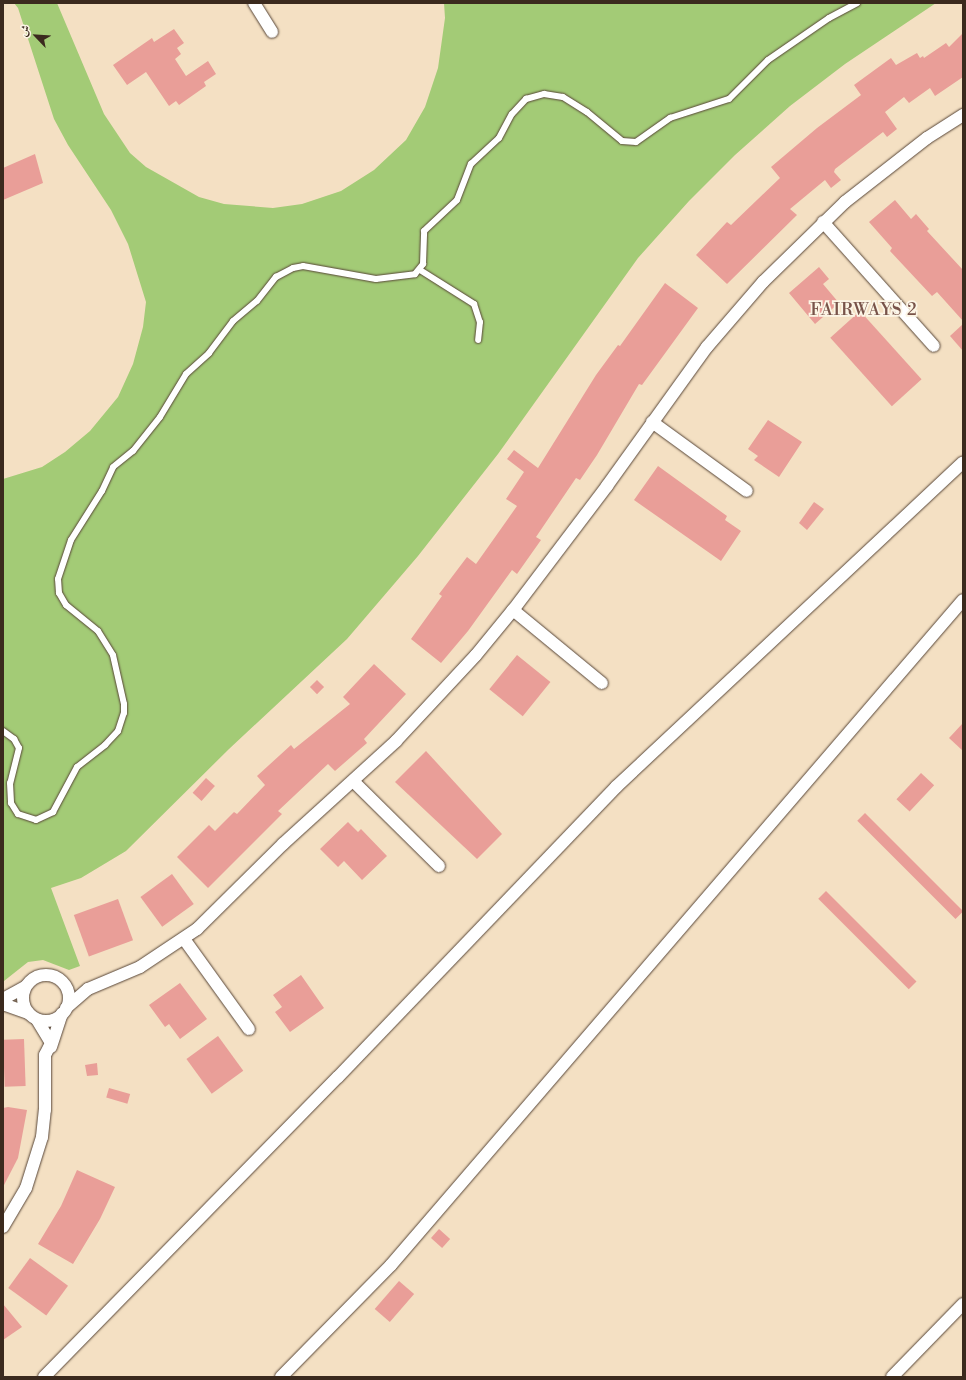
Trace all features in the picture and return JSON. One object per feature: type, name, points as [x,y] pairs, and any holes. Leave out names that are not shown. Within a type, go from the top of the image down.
[{"type":"street","points":[[254,3],[272,32]]},
{"type":"street","points":[[3,1004],[32,1016],[50,1020],[64,1011],[76,998],[94,986],[140,968],[184,939],[216,913],[283,844],[353,780],[438,697],[513,610],[607,486],[652,422],[732,316],[823,222],[899,158],[963,115]]},
{"type":"street","points":[[823,222],[934,346]]},
{"type":"street","points":[[652,422],[747,491]]},
{"type":"street","points":[[44,1377],[338,1077],[616,787],[963,462]]},
{"type":"street","points":[[281,1377],[391,1265],[963,600]]},
{"type":"street","points":[[513,610],[602,683]]},
{"type":"street","points":[[353,780],[439,866]]},
{"type":"street","points":[[184,939],[249,1029]]},
{"type":"street","points":[[3,999],[25,987],[41,975],[80,986],[94,986]]},
{"type":"street","points":[[46,1055],[54,1043],[64,1011],[67,990],[60,980]]},
{"type":"street","points":[[3,1227],[26,1188],[40,1143],[45,1110],[46,1055],[51,1043],[23,1000],[25,987]]},
{"type":"street","points":[[892,1377],[963,1304]]},
{"type":"lane","points":[[3,731],[14,739],[19,748],[10,784],[11,804],[18,814],[36,820],[53,812],[77,767],[106,745],[118,731],[123,718],[124,704],[121,681],[113,655],[98,631],[62,599],[58,586],[60,572],[76,530],[102,492],[113,467],[133,451],[160,416],[186,374],[209,353],[228,327],[253,305],[276,277],[293,268],[313,266],[384,279],[412,276],[420,270],[423,264],[424,231],[457,200],[471,164],[499,138],[512,114],[526,99],[544,94],[564,97],[586,112],[622,141],[636,142],[670,118],[729,99],[768,60],[829,18],[857,3]]},
{"type":"lane","points":[[420,270],[476,306],[480,322],[478,340]]},
{"type":"green space","points":[[14,3],[57,3],[104,114],[130,153],[146,167],[199,197],[224,204],[273,208],[302,204],[341,191],[374,170],[406,140],[425,107],[438,68],[445,18],[444,3],[936,3],[845,64],[790,106],[735,155],[689,201],[638,258],[498,454],[418,556],[347,639],[229,749],[126,851],[81,878],[51,888],[80,966],[69,970],[43,960],[28,962],[4,981],[3,479],[42,467],[65,452],[90,431],[118,397],[133,364],[143,327],[146,302],[128,244],[111,210],[68,145],[54,119],[18,8]]},
{"type":"building","points":[[174,29],[184,43],[177,48],[181,54],[175,59],[186,76],[208,61],[216,74],[204,82],[206,86],[179,105],[176,101],[169,106],[146,72],[127,85],[113,65],[152,38],[154,42]]},
{"type":"building","points":[[963,33],[963,77],[935,96],[930,88],[909,103],[904,97],[885,112],[897,129],[887,137],[883,132],[835,169],[834,172],[841,180],[831,188],[825,180],[790,209],[797,215],[727,284],[696,255],[727,222],[731,225],[780,178],[771,167],[817,128],[861,95],[854,85],[891,58],[896,65],[917,53],[920,58],[923,56],[924,58],[946,43],[949,47]]},
{"type":"building","points":[[35,154],[43,183],[3,200],[3,168]]},
{"type":"building","points":[[895,200],[911,219],[916,214],[929,229],[927,231],[963,270],[963,321],[937,292],[932,296],[890,251],[892,248],[869,222]]},
{"type":"building","points":[[819,267],[829,279],[823,284],[839,303],[815,324],[789,293]]},
{"type":"building","points":[[665,283],[698,308],[642,385],[639,384],[597,455],[580,480],[576,478],[536,537],[541,540],[517,574],[512,570],[468,631],[441,663],[411,639],[442,596],[439,594],[467,557],[476,564],[517,506],[506,499],[524,472],[507,459],[514,450],[538,468],[596,375],[618,345],[620,346]]},
{"type":"building","points":[[860,311],[922,379],[892,406],[830,338]]},
{"type":"building","points":[[963,324],[963,351],[950,336]]},
{"type":"building","points":[[768,420],[802,442],[779,477],[754,460],[758,456],[748,449]]},
{"type":"building","points":[[658,466],[727,516],[725,520],[741,531],[721,561],[634,500]]},
{"type":"building","points":[[814,502],[824,509],[807,530],[799,523]]},
{"type":"building","points":[[517,655],[550,682],[523,716],[489,689]]},
{"type":"building","points":[[374,664],[406,694],[364,739],[367,743],[335,771],[328,764],[278,811],[282,814],[208,888],[177,857],[209,825],[215,831],[234,812],[237,814],[265,785],[257,776],[291,745],[294,749],[350,704],[343,697]]},
{"type":"building","points":[[317,680],[324,687],[317,694],[310,687]]},
{"type":"building","points":[[963,723],[963,751],[949,738]]},
{"type":"building","points":[[426,751],[502,834],[477,859],[395,782]]},
{"type":"building","points":[[921,773],[934,785],[910,812],[896,799]]},
{"type":"building","points":[[206,778],[215,786],[202,801],[193,793]]},
{"type":"building","points":[[865,813],[963,911],[956,919],[857,821]]},
{"type":"building","points":[[348,822],[358,832],[361,829],[387,856],[362,880],[344,861],[338,867],[320,849]]},
{"type":"building","points":[[172,874],[194,904],[162,927],[140,897]]},
{"type":"building","points":[[826,891],[917,982],[909,989],[818,899]]},
{"type":"building","points":[[118,899],[133,940],[89,956],[74,915]]},
{"type":"building","points":[[301,975],[324,1008],[290,1032],[275,1012],[282,1007],[273,995]]},
{"type":"building","points":[[180,983],[207,1019],[180,1039],[169,1024],[165,1027],[149,1005]]},
{"type":"building","points":[[218,1036],[243,1071],[212,1094],[186,1059]]},
{"type":"building","points":[[24,1039],[26,1086],[5,1087],[3,1040]]},
{"type":"building","points":[[97,1063],[98,1075],[87,1076],[85,1065]]},
{"type":"building","points":[[109,1088],[130,1094],[127,1104],[106,1098]]},
{"type":"building","points":[[8,1107],[27,1110],[18,1158],[3,1187],[3,1108]]},
{"type":"building","points":[[77,1170],[115,1187],[100,1219],[73,1264],[38,1244],[61,1206]]},
{"type":"building","points":[[439,1229],[450,1239],[442,1248],[431,1238]]},
{"type":"building","points":[[30,1258],[68,1286],[46,1316],[8,1288]]},
{"type":"building","points":[[399,1281],[414,1294],[390,1322],[375,1309]]},
{"type":"building","points":[[3,1304],[22,1327],[3,1340]]},
{"type":"district","name":"FAIRWAYS 2","points":[[864,311]]}]
